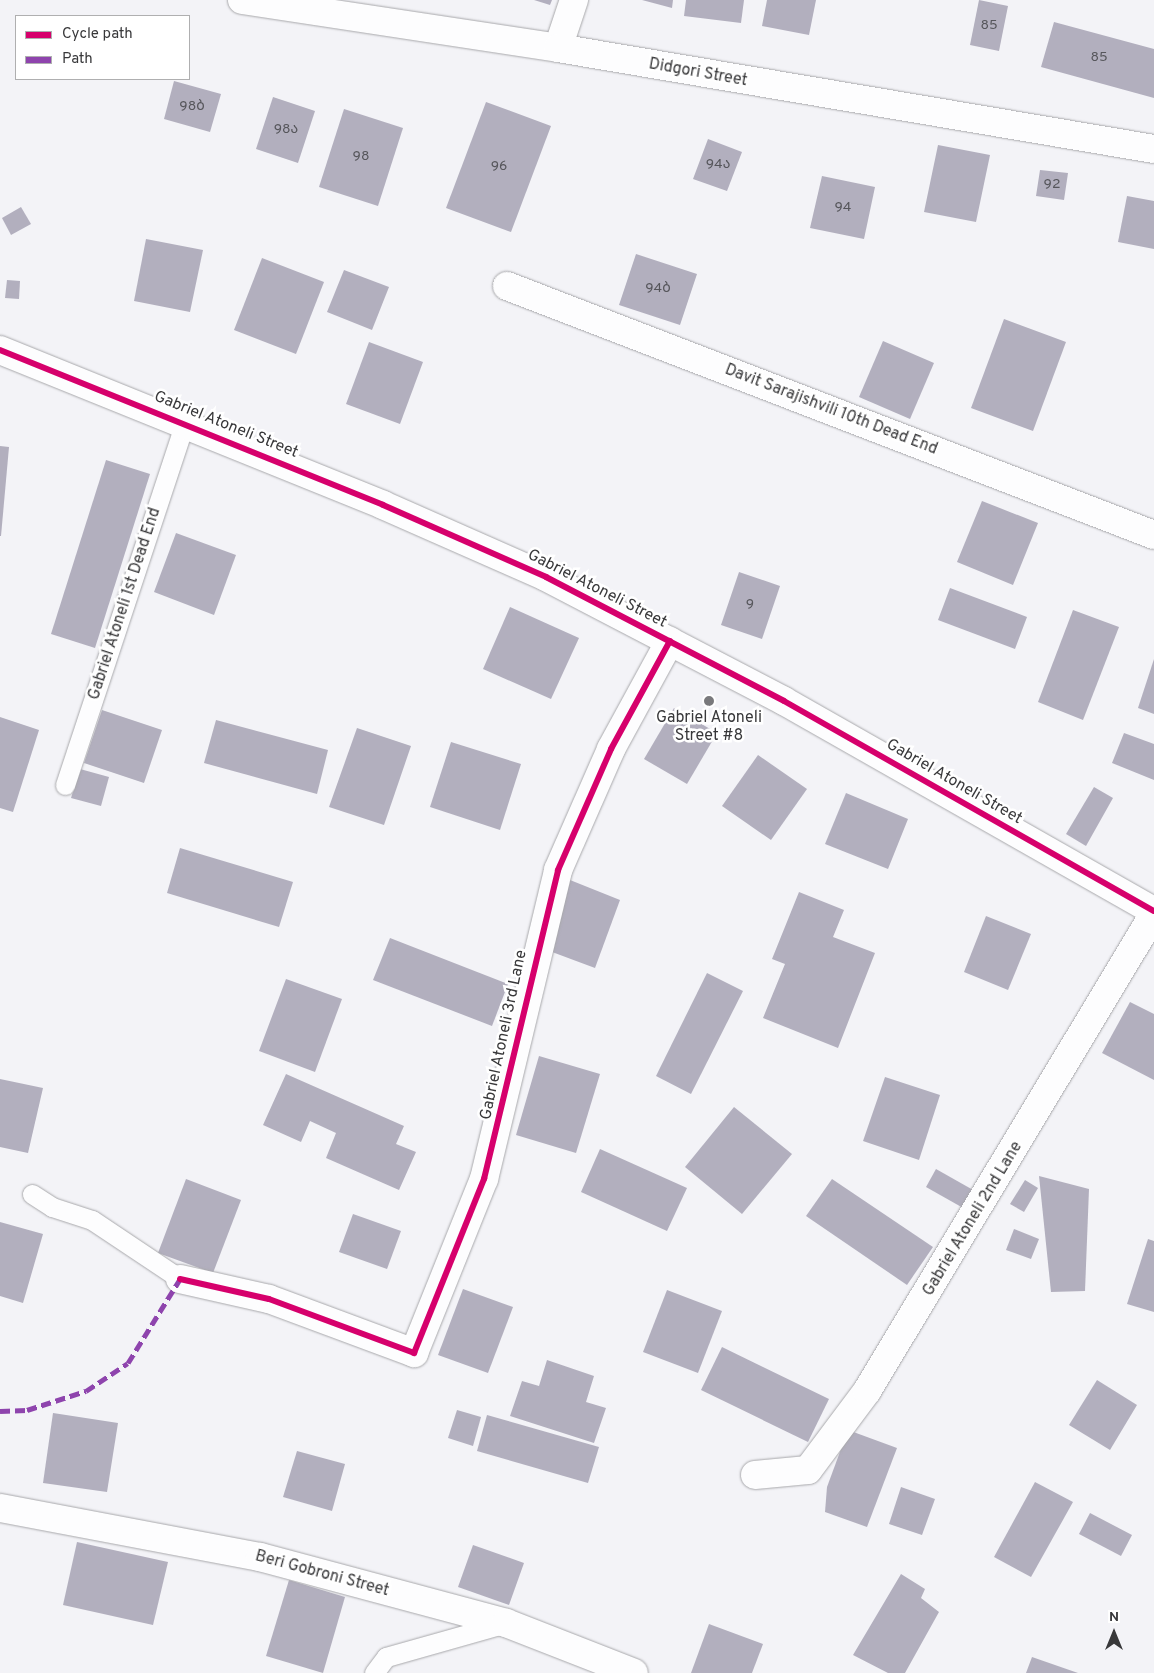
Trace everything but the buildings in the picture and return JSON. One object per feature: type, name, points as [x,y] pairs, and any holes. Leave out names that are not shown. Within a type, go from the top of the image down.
[{"type":"street","name":"Didgori Street","points":[[242,0],[558,48],[1154,149]]},
{"type":"street","points":[[558,48],[574,0]]},
{"type":"street","name":"Davit Sarajishvili 10th Dead End","points":[[507,286],[1154,535]]},
{"type":"street","name":"Gabriel Atoneli Street","points":[[0,350],[185,423],[546,577],[670,641],[1154,912]]},
{"type":"street","name":"Gabriel Atoneli 3rd Lane","points":[[180,1279],[269,1299],[414,1353],[484,1179],[558,870],[611,749],[670,641]]},
{"type":"street","name":"Gabriel Atoneli 2nd Lane","points":[[755,1475],[808,1470],[868,1392],[1154,912]]},
{"type":"street","name":"Beri Gobroni Street","points":[[0,1508],[260,1557],[506,1623],[634,1673]]},
{"type":"lane","name":"Gabriel Atoneli 1st Dead End","points":[[65,785],[185,423]]},
{"type":"lane","points":[[32,1194],[52,1207],[92,1220],[180,1279]]},
{"type":"lane","points":[[374,1673],[386,1657],[506,1623]]},
{"type":"marked path","points":[[0,1411],[27,1410],[86,1391],[128,1363],[180,1279]]},
{"type":"cycle path","points":[[0,350],[383,505],[546,577],[784,701],[1154,911]]},
{"type":"cycle path","points":[[180,1279],[269,1299],[414,1353],[484,1179],[558,870],[611,749],[670,641]]},
{"type":"place","name":"Gabriel Atoneli Street #8","points":[[709,701]]}]
